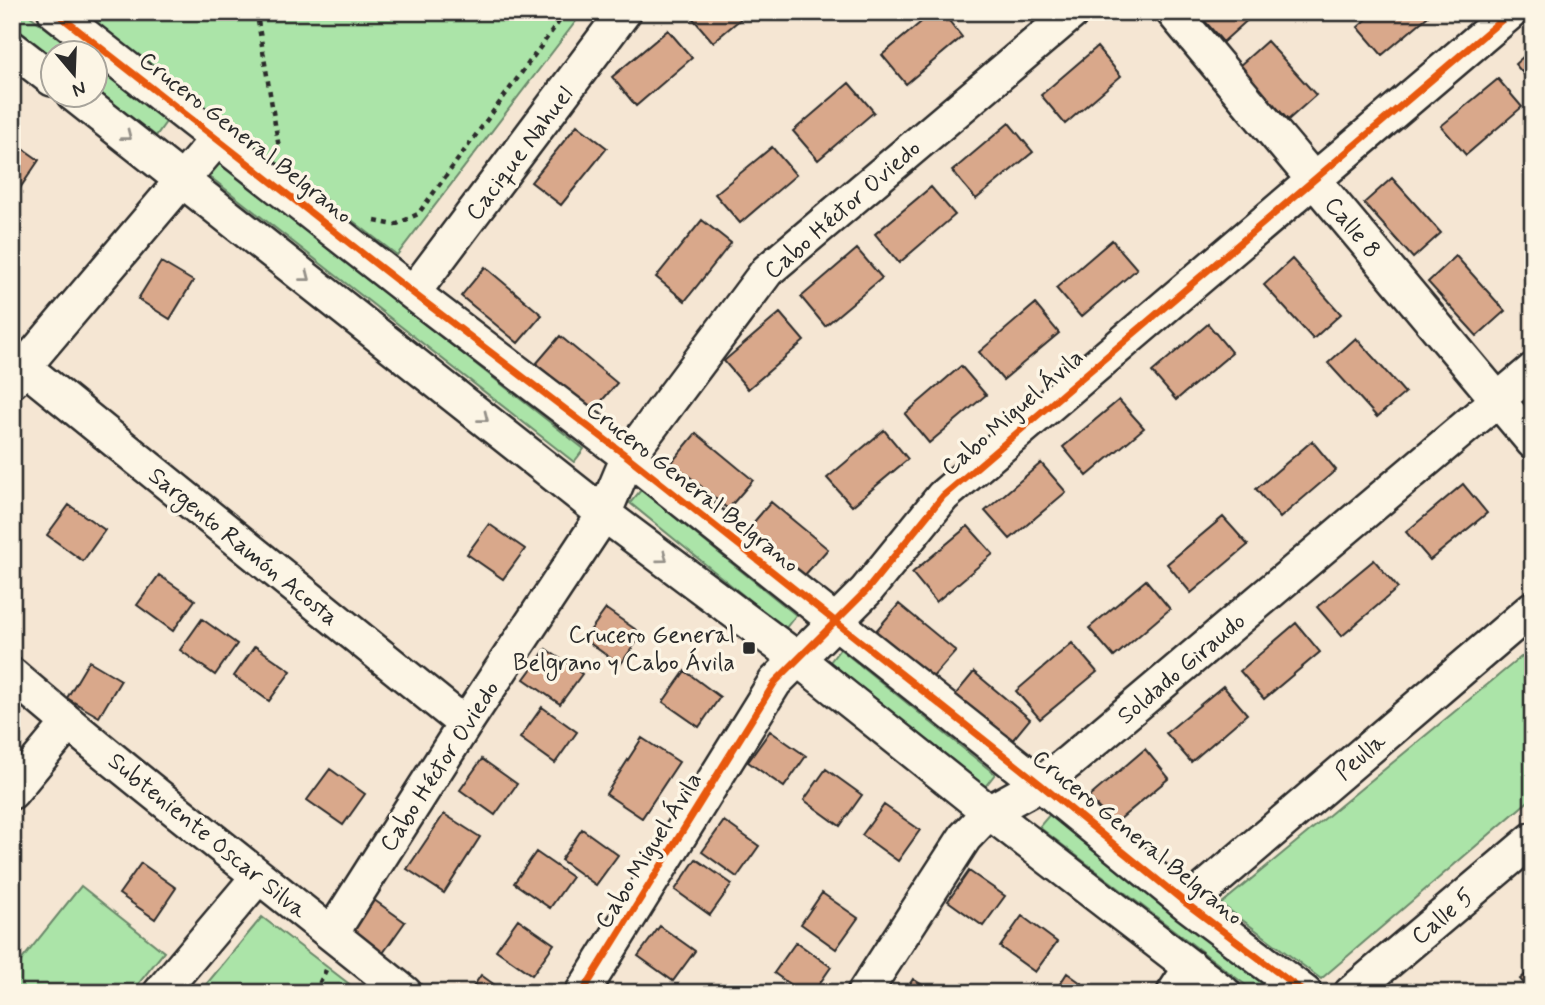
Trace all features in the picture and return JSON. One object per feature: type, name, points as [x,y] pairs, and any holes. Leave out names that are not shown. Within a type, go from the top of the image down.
[{"type":"street","name":"Crucero General Belgrano","points":[[55,12],[628,457],[1187,904],[1305,993]]},
{"type":"street","name":"Cacique Nahuel","points":[[414,293],[624,12]]},
{"type":"street","name":"Cabo Héctor Oviedo","points":[[332,933],[464,724],[604,514],[628,457],[767,271],[1073,12]]},
{"type":"street","name":"Calle 8","points":[[1173,12],[1533,442]]},
{"type":"street","name":"Cabo Miguel Ávila","points":[[582,993],[775,682],[866,591],[943,496],[1511,12]]},
{"type":"street","points":[[12,48],[38,68]]},
{"type":"street","points":[[91,108],[604,514],[799,660],[989,812],[1183,980],[1224,993]]},
{"type":"street","points":[[18,374],[217,139]]},
{"type":"street","name":"Soldado Giraudo","points":[[864,993],[965,836],[989,812],[1040,784],[1081,752],[1533,370]]},
{"type":"street","name":"Sargento Ramón Acosta","points":[[18,374],[464,724]]},
{"type":"street","name":"Peulla","points":[[1187,904],[1533,608]]},
{"type":"street","name":"Subteniente Oscar Silva","points":[[12,675],[258,877],[405,993]]},
{"type":"street","points":[[12,792],[68,723]]},
{"type":"street","name":"Calle 5","points":[[1352,993],[1533,839]]},
{"type":"street","points":[[160,993],[258,877]]},
{"type":"path","points":[[262,12],[258,20],[279,149]]},
{"type":"path","points":[[365,213],[375,221],[395,225],[418,214],[566,12]]},
{"type":"green space","points":[[12,12],[25,12],[59,38],[38,38],[38,45],[12,25]]},
{"type":"green space","points":[[82,12],[583,12],[397,255]]},
{"type":"green space","points":[[108,76],[166,122],[156,136],[108,99]]},
{"type":"green space","points":[[216,160],[584,449],[574,462],[205,173]]},
{"type":"green space","points":[[641,490],[796,615],[785,629],[630,503]]},
{"type":"green space","points":[[1533,647],[1533,797],[1321,979],[1221,904]]},
{"type":"green space","points":[[840,649],[995,774],[984,788],[830,662]]},
{"type":"green space","points":[[1050,814],[1285,993],[1256,993],[1039,827]]},
{"type":"green space","points":[[81,886],[164,952],[131,993],[12,993],[12,972]]},
{"type":"green space","points":[[262,917],[361,993],[199,993]]},
{"type":"building","points":[[749,12],[713,42],[689,14]]},
{"type":"building","points":[[933,12],[942,12],[962,37],[906,84],[882,55]]},
{"type":"building","points":[[1197,12],[1247,12],[1251,17],[1223,42]]},
{"type":"building","points":[[1375,12],[1433,12],[1382,55],[1358,27]]},
{"type":"building","points":[[668,30],[692,58],[636,106],[612,77]]},
{"type":"building","points":[[1267,41],[1316,95],[1288,120],[1239,66]]},
{"type":"building","points":[[1097,47],[1121,76],[1065,124],[1041,95]]},
{"type":"building","points":[[1533,48],[1533,85],[1515,64]]},
{"type":"building","points":[[1498,79],[1522,107],[1466,155],[1441,126]]},
{"type":"building","points":[[849,83],[874,112],[818,160],[793,131]]},
{"type":"building","points":[[1009,123],[1033,152],[976,199],[952,171]]},
{"type":"building","points":[[577,125],[607,148],[561,205],[531,182]]},
{"type":"building","points":[[12,141],[39,160],[18,191],[12,187]]},
{"type":"building","points":[[772,147],[796,175],[740,223],[715,194]]},
{"type":"building","points":[[1392,178],[1441,233],[1413,258],[1364,203]]},
{"type":"building","points":[[931,187],[955,215],[899,263],[875,234]]},
{"type":"building","points":[[702,220],[731,243],[685,301],[656,277]]},
{"type":"building","points":[[1112,240],[1137,269],[1081,317],[1056,288]]},
{"type":"building","points":[[857,249],[882,278],[825,326],[801,297]]},
{"type":"building","points":[[1456,256],[1505,311],[1477,336],[1428,282]]},
{"type":"building","points":[[1292,259],[1341,314],[1313,339],[1264,285]]},
{"type":"building","points":[[161,262],[193,281],[170,319],[138,299]]},
{"type":"building","points":[[485,267],[542,315],[518,343],[461,296]]},
{"type":"building","points":[[1035,304],[1059,333],[1003,380],[979,352]]},
{"type":"building","points":[[780,313],[804,341],[748,389],[724,361]]},
{"type":"building","points":[[1208,324],[1232,353],[1176,400],[1152,372]]},
{"type":"building","points":[[560,336],[617,383],[593,411],[536,364]]},
{"type":"building","points":[[1356,338],[1405,393],[1377,417],[1328,363]]},
{"type":"building","points":[[961,366],[986,395],[929,443],[905,414]]},
{"type":"building","points":[[1119,400],[1144,428],[1087,476],[1063,447]]},
{"type":"building","points":[[884,430],[908,459],[852,506],[827,478]]},
{"type":"building","points":[[696,433],[753,480],[728,509],[672,462]]},
{"type":"building","points":[[1312,441],[1336,470],[1280,518],[1256,489]]},
{"type":"building","points":[[1041,463],[1066,492],[1010,539],[985,511]]},
{"type":"building","points":[[1463,484],[1487,513],[1430,560],[1406,532]]},
{"type":"building","points":[[771,502],[828,549],[803,577],[747,530]]},
{"type":"building","points":[[69,505],[105,530],[83,561],[47,535]]},
{"type":"building","points":[[1223,517],[1248,545],[1191,593],[1167,564]]},
{"type":"building","points":[[489,524],[525,549],[503,579],[467,554]]},
{"type":"building","points":[[968,526],[993,554],[936,602],[912,573]]},
{"type":"building","points":[[1374,560],[1398,588],[1342,636],[1317,607]]},
{"type":"building","points":[[159,575],[195,600],[173,631],[137,605]]},
{"type":"building","points":[[1146,580],[1170,609],[1114,657],[1089,628]]},
{"type":"building","points":[[899,604],[956,651],[931,679],[875,632]]},
{"type":"building","points":[[606,609],[642,634],[620,665],[584,639]]},
{"type":"building","points":[[202,619],[237,644],[215,675],[180,650]]},
{"type":"building","points":[[1296,623],[1320,652],[1264,699],[1240,671]]},
{"type":"building","points":[[1072,643],[1097,672],[1040,719],[1016,691]]},
{"type":"building","points":[[255,646],[291,671],[269,701],[234,676]]},
{"type":"building","points":[[546,649],[582,674],[560,704],[524,679]]},
{"type":"building","points":[[89,661],[121,680],[99,717],[67,698]]},
{"type":"building","points":[[685,671],[720,697],[699,727],[663,702]]},
{"type":"building","points":[[974,672],[1030,719],[1006,748],[950,701]]},
{"type":"building","points":[[1223,686],[1247,714],[1191,762],[1166,733]]},
{"type":"building","points":[[542,707],[577,732],[555,763],[520,738]]},
{"type":"building","points":[[770,731],[806,756],[784,787],[748,762]]},
{"type":"building","points":[[642,738],[679,762],[642,818],[606,794]]},
{"type":"building","points":[[1145,749],[1169,778],[1113,825],[1089,797]]},
{"type":"building","points":[[482,759],[517,784],[495,815],[460,790]]},
{"type":"building","points":[[330,769],[365,794],[343,825],[307,800]]},
{"type":"building","points":[[826,769],[862,795],[840,826],[804,800]]},
{"type":"building","points":[[884,805],[920,830],[898,861],[862,835]]},
{"type":"building","points":[[444,814],[480,837],[444,893],[407,869]]},
{"type":"building","points":[[724,821],[759,846],[737,877],[702,852]]},
{"type":"building","points":[[582,829],[618,855],[596,885],[561,860]]},
{"type":"building","points":[[536,852],[572,877],[550,908],[514,883]]},
{"type":"building","points":[[696,859],[732,884],[710,915],[675,890]]},
{"type":"building","points":[[141,863],[176,888],[155,919],[119,894]]},
{"type":"building","points":[[969,871],[1005,896],[983,926],[948,901]]},
{"type":"building","points":[[822,893],[858,918],[836,949],[801,924]]},
{"type":"building","points":[[370,897],[405,922],[383,953],[348,927]]},
{"type":"building","points":[[1022,916],[1057,942],[1035,972],[1000,947]]},
{"type":"building","points":[[518,919],[554,944],[532,975],[496,950]]},
{"type":"building","points":[[660,926],[695,951],[673,981],[638,956]]},
{"type":"building","points":[[796,942],[831,967],[813,993],[802,993],[774,973]]},
{"type":"building","points":[[1533,968],[1533,993],[1532,993],[1520,979]]},
{"type":"building","points":[[1067,973],[1095,993],[1054,993]]},
{"type":"building","points":[[481,975],[506,993],[469,993]]},
{"type":"building","points":[[913,979],[935,993],[904,993]]},
{"type":"building","points":[[751,985],[762,993],[746,993]]},
{"type":"cycle path","points":[[55,12],[413,293],[628,457],[1187,904],[1305,993]]},
{"type":"cycle path","points":[[582,993],[775,682],[866,591],[943,496],[1511,12]]},
{"type":"place","name":"Crucero General Belgrano y Cabo Ávila","points":[[749,648]]}]
